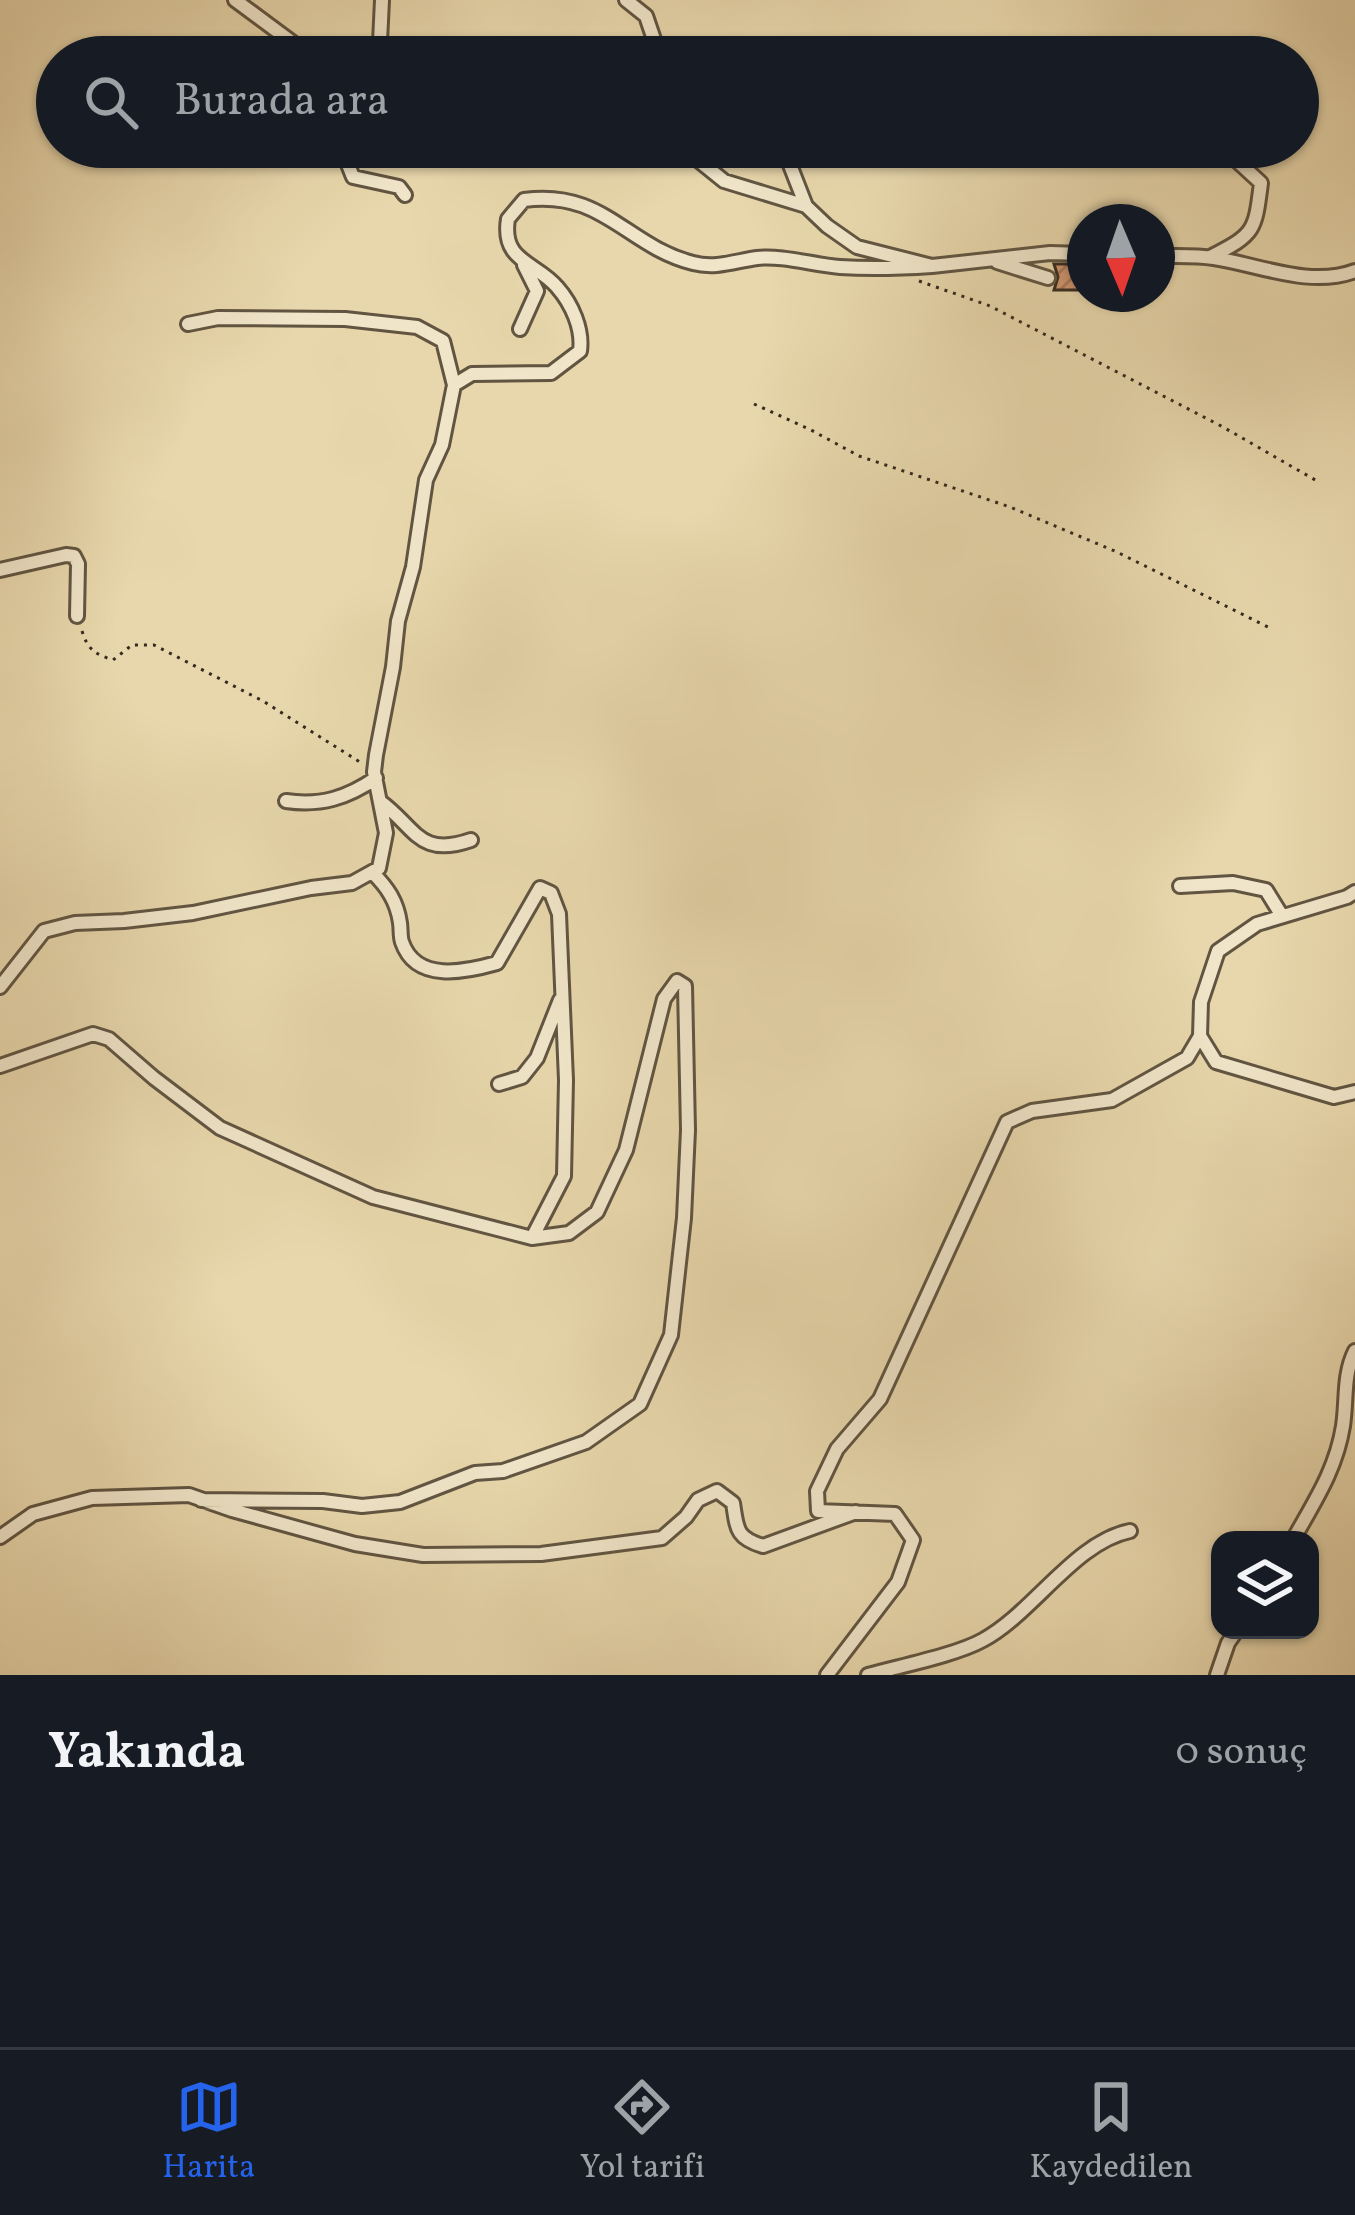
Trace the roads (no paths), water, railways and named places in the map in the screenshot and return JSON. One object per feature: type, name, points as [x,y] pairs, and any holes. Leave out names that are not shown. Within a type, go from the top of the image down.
[{"type":"street","points":[[235,0],[284,36]]},
{"type":"street","points":[[380,36],[382,0]]},
{"type":"street","points":[[626,0],[646,16],[653,36]]},
{"type":"street","points":[[349,168],[353,177],[399,187],[405,195]]},
{"type":"street","points":[[708,168],[724,181],[806,206]]},
{"type":"street","points":[[791,168],[806,206],[857,247],[932,266]]},
{"type":"street","points":[[1211,257],[1244,239],[1256,222],[1261,183],[1245,168]]},
{"type":"street","points":[[520,329],[537,290],[508,242],[508,219],[524,200],[571,200],[695,264],[730,265],[759,257],[890,268],[1067,253]]},
{"type":"street","points":[[1175,256],[1211,257],[1331,279],[1355,271]]},
{"type":"street","points":[[454,385],[472,374],[551,373],[580,351],[576,319],[556,285],[520,259]]},
{"type":"street","points":[[991,260],[1048,278]]},
{"type":"street","points":[[0,987],[44,931],[75,923],[193,913],[310,887],[352,883],[380,868],[386,832],[375,775],[398,621],[413,567],[427,480],[442,446],[454,385],[443,341],[417,327],[345,319],[218,318],[188,324]]},
{"type":"street","points":[[0,571],[74,556],[78,564],[76,616]]},
{"type":"street","points":[[286,801],[322,802],[351,795],[375,775]]},
{"type":"street","points":[[380,801],[427,843],[450,847],[471,840]]},
{"type":"street","points":[[372,872],[390,890],[402,942],[416,964],[438,971],[472,970],[496,962],[540,888],[551,892],[559,914],[566,1080],[564,1176],[532,1238]]},
{"type":"street","points":[[1180,886],[1233,884],[1266,890],[1282,916]]},
{"type":"street","points":[[827,1675],[898,1582],[913,1540],[895,1514],[818,1511],[818,1491],[837,1449],[880,1399],[1006,1122],[1032,1111],[1112,1100],[1187,1058],[1200,1036],[1201,1002],[1218,951],[1257,924],[1355,892]]},
{"type":"street","points":[[0,1066],[93,1034],[109,1039],[220,1128],[373,1197],[532,1238],[569,1233],[597,1212],[626,1150],[664,999],[677,981],[686,986],[688,1130],[682,1241],[671,1335],[640,1404],[586,1442],[503,1472],[475,1473],[400,1502],[362,1506],[201,1500]]},
{"type":"street","points":[[499,1084],[521,1077],[537,1058],[562,993]]},
{"type":"street","points":[[1200,1036],[1216,1062],[1334,1097],[1355,1092]]},
{"type":"street","points":[[1297,1531],[1331,1473],[1343,1426],[1348,1365],[1355,1351]]},
{"type":"street","points":[[0,1537],[33,1514],[92,1498],[188,1496],[355,1544],[423,1555],[541,1555],[662,1538],[698,1500],[717,1491],[734,1503],[737,1531],[763,1546],[856,1512]]},
{"type":"street","points":[[868,1675],[980,1642],[1008,1624],[1049,1584],[1112,1535],[1130,1531]]},
{"type":"street","points":[[1217,1675],[1231,1639]]}]
